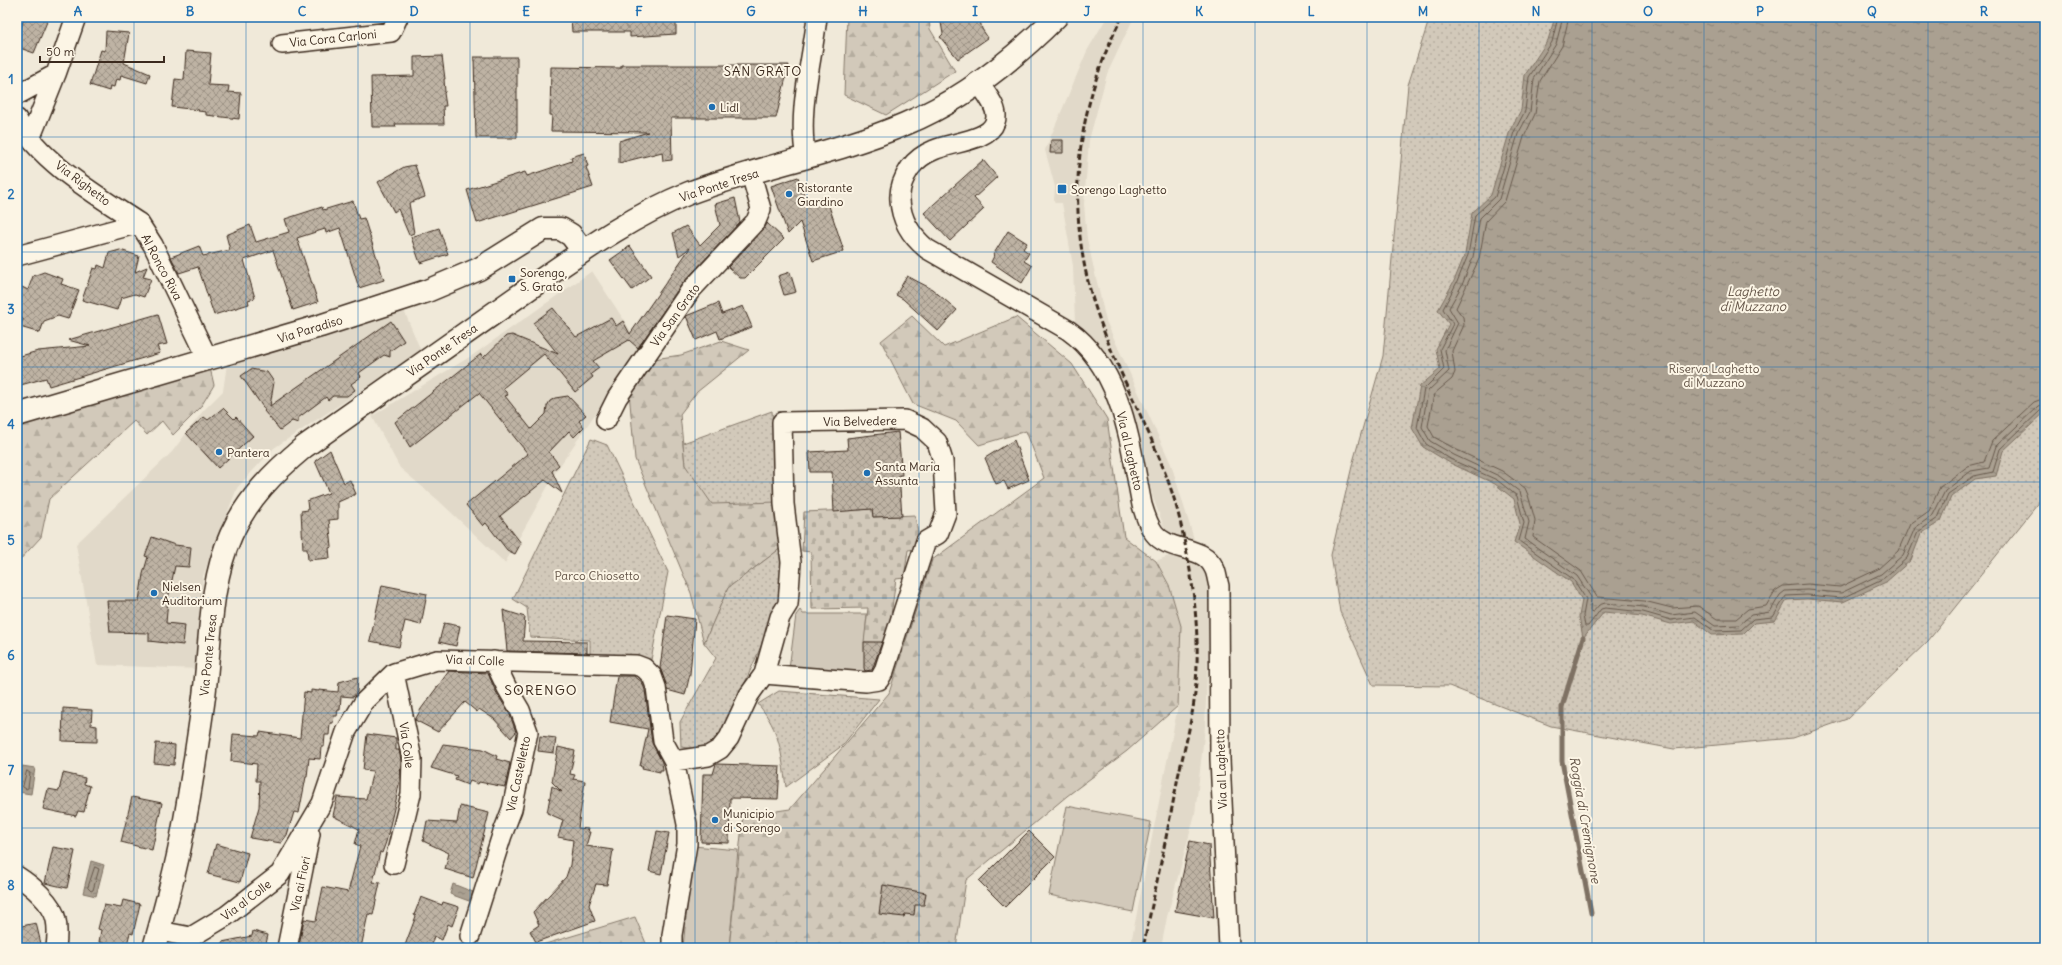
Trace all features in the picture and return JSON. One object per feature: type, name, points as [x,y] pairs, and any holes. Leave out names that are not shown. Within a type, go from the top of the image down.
[{"type":"main road","name":"Via Ponte Tresa","points":[[156,939],[179,852],[194,773],[207,678],[218,575],[232,534],[242,514],[268,479],[304,447],[583,251],[664,204],[706,187],[806,158],[906,124],[941,107],[980,83],[1012,59],[1056,17]]},
{"type":"main road","name":"Via Paradiso","points":[[17,414],[320,326],[427,291],[461,279],[498,258],[543,229],[562,229],[571,235],[583,251]]},
{"type":"street","points":[[30,139],[56,74],[76,17]]},
{"type":"street","name":"Via Cora Carloni","points":[[282,44],[391,32],[398,17]]},
{"type":"street","points":[[806,158],[802,139],[802,121],[817,17]]},
{"type":"street","points":[[17,95],[56,74]]},
{"type":"street","name":"Via al Laghetto","points":[[980,83],[992,103],[996,115],[992,128],[982,136],[933,150],[917,160],[907,172],[902,186],[900,195],[903,216],[911,234],[926,249],[1068,330],[1084,341],[1115,392],[1123,413],[1144,512],[1155,534],[1166,543],[1203,554],[1214,567],[1219,586],[1220,759],[1230,948]]},
{"type":"street","name":"Via Righetto","points":[[17,119],[30,139],[71,177],[139,223]]},
{"type":"street","name":"Via San Grato","points":[[606,420],[617,398],[690,291],[756,221],[761,209],[751,174]]},
{"type":"street","name":"Al Ronco Riva","points":[[17,256],[139,223],[153,245],[208,359]]},
{"type":"street","name":"Via Belvedere","points":[[674,760],[708,756],[720,749],[729,738],[749,696],[764,674],[780,617],[788,604],[791,562],[784,504],[782,422],[905,420],[922,428],[938,442],[943,461],[946,513],[938,534],[926,541],[884,671],[879,680],[866,682],[764,674]]},
{"type":"street","name":"Via al Colle","points":[[156,939],[191,937],[226,916],[280,874],[313,821],[322,803],[346,732],[364,702],[394,673],[438,660],[636,665],[644,668],[652,676],[656,688],[663,741],[674,760],[687,824],[687,844],[672,934],[672,948]]},
{"type":"street","name":"Via Castelletto","points":[[470,936],[502,835],[512,809],[528,732],[520,710],[494,661]]},
{"type":"street","name":"Via Colle","points":[[394,673],[412,759],[411,794],[394,864]]},
{"type":"street","name":"Via ai Fiori","points":[[287,948],[313,821]]},
{"type":"street","points":[[17,876],[30,886],[49,905],[56,918],[56,948]]},
{"type":"shaded area","points":[[1107,17],[1134,17],[1107,74],[1089,140],[1084,204],[1087,239],[1106,321],[1171,464],[1194,539],[1166,532],[1153,498],[1130,405],[1120,383],[1087,332],[1075,324],[1073,266],[1062,203],[1055,203],[1054,200],[1055,187],[1045,150],[1087,51]]},
{"type":"shaded area","points":[[592,271],[644,351],[593,417],[557,470],[505,563],[438,500],[400,468],[372,416],[473,355]]},
{"type":"shaded area","points":[[403,308],[421,351],[274,448],[237,488],[203,576],[198,669],[97,665],[76,544],[172,452],[203,411],[223,391],[227,364]]},
{"type":"shaded area","points":[[1178,552],[1206,567],[1210,592],[1205,727],[1195,814],[1167,917],[1161,948],[1130,948],[1178,706],[1181,626],[1169,585],[1156,561]]},
{"type":"green space","points":[[847,17],[929,17],[930,29],[955,71],[886,115],[844,95]]},
{"type":"green space","name":"Laghetto di Muzzano","points":[[1430,17],[2045,17],[2045,495],[1928,641],[1847,719],[1793,738],[1674,749],[1551,726],[1449,686],[1373,685],[1340,612],[1331,555],[1353,462],[1383,356],[1408,85]]},
{"type":"green space","points":[[912,316],[944,347],[1016,317],[1072,364],[1107,419],[1124,537],[1156,561],[1169,585],[1181,626],[1178,706],[1127,751],[1067,796],[966,880],[956,948],[729,948],[743,816],[790,809],[889,693],[932,560],[1044,478],[1026,431],[979,445],[956,421],[913,404],[881,341]]},
{"type":"green space","points":[[721,341],[749,350],[697,392],[680,414],[685,465],[778,502],[781,548],[728,588],[704,643],[691,593],[635,459],[629,392],[647,360],[681,355]]},
{"type":"green space","points":[[208,359],[214,385],[200,408],[173,435],[162,421],[147,435],[134,421],[49,499],[41,537],[17,563],[17,415]]},
{"type":"green space","points":[[772,411],[778,502],[712,504],[685,465],[683,443]]},
{"type":"green space","name":"Parco Chiosetto","points":[[591,439],[607,445],[668,572],[651,660],[590,657],[590,640],[530,637],[527,608],[513,599]]},
{"type":"green space","points":[[872,509],[873,517],[915,515],[919,540],[916,549],[908,550],[904,578],[896,579],[887,643],[864,642],[868,608],[812,609],[811,552],[802,551],[804,512]]},
{"type":"green space","points":[[781,548],[783,596],[722,735],[703,747],[681,747],[680,722],[716,658],[704,643],[728,588]]},
{"type":"green space","points":[[800,610],[803,614],[867,614],[865,654],[867,678],[789,669],[796,615]]},
{"type":"green space","points":[[779,691],[879,699],[843,745],[786,787],[781,753],[776,733],[766,714],[758,704]]},
{"type":"green space","points":[[1067,806],[1151,822],[1133,912],[1049,895]]},
{"type":"green space","points":[[693,846],[738,850],[729,948],[683,948]]},
{"type":"green space","points":[[635,917],[648,948],[532,948]]},
{"type":"water","name":"Laghetto di Muzzano","points":[[1555,17],[2045,17],[2045,412],[2003,451],[1996,476],[1975,479],[1951,497],[1941,521],[1921,534],[1911,560],[1886,582],[1843,602],[1807,599],[1787,600],[1775,621],[1754,623],[1743,634],[1712,635],[1694,621],[1671,624],[1642,616],[1604,612],[1583,638],[1579,616],[1582,600],[1571,582],[1514,542],[1520,524],[1514,499],[1495,484],[1450,463],[1423,447],[1412,428],[1420,386],[1440,369],[1436,349],[1449,324],[1438,310],[1454,281],[1465,254],[1472,213],[1491,195],[1510,130],[1521,110],[1525,75],[1548,40]]},
{"type":"water","points":[[22,766],[35,768],[31,794],[18,792]]},
{"type":"water","points":[[91,861],[104,865],[96,896],[83,893]]},
{"type":"water","points":[[453,884],[473,892],[469,901],[450,894]]},
{"type":"building","points":[[25,17],[49,17],[34,53],[17,47],[17,36]]},
{"type":"building","points":[[571,17],[676,17],[676,34],[630,37],[630,32],[572,32]]},
{"type":"building","points":[[940,17],[979,17],[982,29],[988,38],[958,59],[940,37],[943,34]]},
{"type":"building","points":[[106,31],[129,33],[124,63],[150,74],[147,83],[121,75],[120,80],[116,79],[114,87],[110,86],[109,91],[90,85],[101,50],[105,51]]},
{"type":"building","points":[[186,51],[211,53],[208,85],[229,86],[228,92],[241,93],[239,119],[206,115],[206,112],[198,111],[199,110],[172,107],[175,79],[184,80]]},
{"type":"building","points":[[442,56],[446,106],[443,106],[444,124],[395,124],[396,127],[372,127],[371,77],[414,76],[414,57]]},
{"type":"building","points":[[474,57],[517,57],[517,138],[476,138]]},
{"type":"building","points":[[621,65],[789,65],[776,118],[671,118],[672,160],[663,161],[662,152],[619,163],[619,141],[648,132],[551,131],[552,115],[550,115],[551,67],[621,68]]},
{"type":"building","points":[[1051,140],[1063,140],[1063,153],[1050,153]]},
{"type":"building","points":[[584,153],[588,166],[586,167],[593,187],[477,223],[467,190],[525,172],[527,176],[572,161],[571,157]]},
{"type":"building","points":[[983,160],[997,177],[974,198],[984,209],[950,241],[924,213]]},
{"type":"building","points":[[415,165],[425,197],[409,203],[414,233],[409,235],[398,209],[394,212],[378,182],[404,167]]},
{"type":"building","points":[[798,177],[807,203],[826,197],[844,251],[813,261],[800,222],[788,234],[771,186]]},
{"type":"building","points":[[735,198],[740,222],[682,284],[638,348],[629,340],[593,361],[599,368],[591,374],[593,377],[575,392],[544,354],[503,388],[508,395],[505,396],[531,429],[546,414],[547,406],[550,401],[555,398],[568,396],[586,415],[579,421],[584,427],[574,437],[569,431],[549,452],[559,465],[552,471],[562,493],[545,480],[500,516],[521,543],[515,554],[507,550],[486,523],[483,526],[466,505],[528,454],[479,393],[410,447],[395,422],[481,354],[483,358],[506,336],[512,335],[558,354],[533,323],[553,308],[576,337],[611,318],[616,326],[623,321],[630,334],[690,248],[679,256],[673,233],[686,226],[700,245],[720,225],[715,204]]},
{"type":"building","points":[[353,201],[359,219],[364,218],[384,280],[359,288],[340,228],[326,233],[325,229],[297,238],[318,302],[293,310],[273,250],[244,260],[255,298],[248,300],[249,304],[214,315],[198,267],[179,273],[171,257],[199,246],[203,256],[230,250],[226,235],[250,225],[256,242],[289,232],[285,219],[322,207],[323,210]]},
{"type":"building","points":[[767,223],[784,239],[745,278],[740,278],[728,267],[764,229]]},
{"type":"building","points":[[439,228],[448,254],[420,263],[411,237]]},
{"type":"building","points":[[1008,231],[1027,243],[1023,249],[1029,253],[1024,261],[1032,266],[1022,283],[991,262],[994,256],[993,255]]},
{"type":"building","points":[[630,246],[651,276],[632,290],[610,260]]},
{"type":"building","points":[[120,250],[139,256],[135,272],[147,267],[143,277],[151,279],[144,297],[135,294],[121,298],[117,310],[82,300],[93,268],[97,269],[98,265],[105,268],[109,253]]},
{"type":"building","points":[[44,272],[63,279],[61,284],[79,290],[68,319],[58,316],[44,321],[40,333],[20,327],[23,319],[17,317],[17,290],[20,291],[22,287],[28,290],[33,276]]},
{"type":"building","points":[[790,272],[796,292],[784,295],[778,276]]},
{"type":"building","points":[[907,276],[932,289],[957,310],[938,331],[903,299],[896,295]]},
{"type":"building","points":[[718,303],[722,314],[743,306],[752,327],[720,339],[717,331],[696,340],[686,316]]},
{"type":"building","points":[[158,314],[167,344],[157,346],[160,353],[49,386],[46,378],[17,386],[17,357],[38,351],[90,346],[68,340]]},
{"type":"building","points":[[391,321],[404,341],[390,351],[390,357],[384,355],[359,373],[361,377],[351,384],[355,390],[347,396],[333,396],[328,400],[326,397],[298,418],[298,423],[292,421],[280,430],[264,411],[265,410],[241,376],[251,369],[267,372],[274,382],[270,406]]},
{"type":"building","name":"Pantera","points":[[223,408],[234,419],[236,417],[253,436],[218,468],[186,433],[204,417],[208,420]]},
{"type":"building","name":"Santa Maria Assunta","points":[[898,432],[902,475],[899,475],[902,516],[873,517],[872,509],[834,512],[832,472],[810,472],[809,452],[848,450],[847,438]]},
{"type":"building","points":[[1014,440],[1029,480],[1008,489],[1004,481],[996,484],[985,458]]},
{"type":"building","points":[[330,450],[344,483],[350,480],[356,494],[338,502],[338,519],[329,520],[332,547],[329,548],[330,558],[308,560],[307,549],[303,549],[301,511],[308,510],[307,501],[329,493],[315,461]]},
{"type":"building","name":"Nielsen Auditorium","points":[[152,537],[175,545],[191,547],[189,567],[175,566],[168,599],[166,623],[185,625],[183,645],[149,641],[149,633],[110,632],[107,601],[139,601],[143,574],[148,557],[145,556]]},
{"type":"building","points":[[382,585],[427,594],[421,625],[405,621],[399,647],[370,641]]},
{"type":"building","points":[[503,610],[525,617],[523,641],[587,642],[587,653],[507,651]]},
{"type":"building","points":[[667,615],[695,619],[690,674],[685,695],[667,690],[660,668]]},
{"type":"building","points":[[444,623],[460,626],[456,646],[439,642]]},
{"type":"building","points":[[864,642],[882,642],[872,670],[865,671],[864,668]]},
{"type":"building","points":[[449,671],[488,673],[495,690],[510,715],[516,732],[511,738],[494,719],[479,709],[477,712],[465,702],[438,732],[415,720],[421,709]]},
{"type":"building","points":[[617,676],[634,676],[642,682],[645,690],[652,743],[662,762],[663,770],[660,770],[660,772],[642,768],[643,766],[640,766],[648,729],[610,722]]},
{"type":"building","points":[[358,677],[357,692],[353,697],[341,696],[340,710],[338,710],[337,716],[334,716],[333,723],[330,723],[329,735],[325,735],[324,747],[321,747],[320,759],[309,758],[307,777],[299,813],[294,812],[287,835],[281,843],[250,838],[259,807],[260,781],[256,781],[257,764],[231,761],[233,734],[259,736],[260,732],[300,738],[304,692],[311,693],[311,690],[319,690],[338,692],[339,682]]},
{"type":"building","points":[[63,708],[92,710],[91,725],[97,726],[97,742],[62,741]]},
{"type":"building","points":[[367,734],[396,738],[396,750],[399,750],[401,760],[400,779],[396,800],[386,842],[382,853],[380,852],[373,882],[380,883],[373,915],[368,914],[361,948],[310,948],[299,946],[304,919],[316,921],[323,887],[348,892],[360,846],[355,844],[359,829],[333,816],[337,797],[366,799],[373,771],[363,770]]},
{"type":"building","points":[[540,736],[556,738],[554,753],[538,751]]},
{"type":"building","points":[[156,743],[175,745],[174,765],[154,763]]},
{"type":"building","points":[[443,744],[483,749],[497,756],[496,759],[510,763],[505,787],[479,782],[478,784],[470,781],[468,785],[455,780],[457,776],[431,768]]},
{"type":"building","points":[[558,747],[575,751],[570,774],[575,775],[573,779],[585,781],[578,828],[588,829],[587,832],[590,832],[586,846],[613,850],[607,885],[596,884],[589,905],[595,921],[536,942],[530,931],[539,925],[533,912],[566,877],[570,865],[573,840],[558,837],[563,820],[547,813],[552,786],[562,792],[552,782]]},
{"type":"building","name":"Municipio di Sorengo","points":[[716,764],[780,766],[778,799],[730,798],[729,843],[701,842],[703,774],[713,774]]},
{"type":"building","points":[[63,773],[85,778],[84,784],[90,786],[84,812],[78,811],[76,816],[43,809],[48,789],[59,791]]},
{"type":"building","points":[[132,797],[162,803],[152,850],[121,842]]},
{"type":"building","points":[[460,806],[489,813],[473,878],[445,869],[449,853],[423,841],[427,821],[457,823]]},
{"type":"building","points":[[657,831],[669,833],[661,874],[649,871]]},
{"type":"building","points":[[1029,831],[1055,857],[1005,907],[979,881]]},
{"type":"building","points":[[1190,841],[1209,845],[1214,918],[1175,911]]},
{"type":"building","points":[[216,844],[248,853],[240,882],[208,874]]},
{"type":"building","points":[[53,847],[75,851],[67,888],[45,883]]},
{"type":"building","points":[[883,885],[926,893],[924,905],[915,905],[914,915],[905,914],[904,917],[879,914]]},
{"type":"building","points":[[421,897],[442,905],[443,902],[459,907],[452,926],[448,924],[442,940],[434,936],[430,948],[404,948],[416,916],[414,915]]},
{"type":"building","points":[[123,900],[140,904],[133,934],[130,933],[126,948],[99,942],[101,930],[98,929],[104,905],[121,908]]},
{"type":"building","points":[[36,923],[42,948],[17,948],[17,927]]},
{"type":"building","points":[[253,931],[268,935],[265,948],[223,948],[222,942],[252,936]]},
{"type":"waterway","name":"Roggia di Cremignone","points":[[1583,638],[1562,707],[1562,761],[1591,913]]},
{"type":"railway","points":[[1122,17],[1105,53],[1093,90],[1084,128],[1079,167],[1078,205],[1081,244],[1088,283],[1100,321],[1118,367],[1159,458],[1176,505],[1191,576],[1196,615],[1197,642],[1196,682],[1191,718],[1143,948]]},
{"type":"place","name":"Lidl","points":[[712,107]]},
{"type":"place","name":"Sorengo Laghetto","points":[[1062,189]]},
{"type":"place","name":"Ristorante Giardino","points":[[789,194]]},
{"type":"place","name":"Sorengo, S. Grato","points":[[512,279]]},
{"type":"place","name":"Pantera","points":[[219,452]]},
{"type":"place","name":"Santa Maria Assunta","points":[[867,473]]},
{"type":"place","name":"Nielsen Auditorium","points":[[154,593]]},
{"type":"place","name":"Municipio di Sorengo","points":[[715,820]]},
{"type":"district","name":"SAN GRATO","points":[[763,71]]},
{"type":"district","name":"SORENGO","points":[[541,690]]},
{"type":"park label","name":"Riserva Laghetto di Muzzano","points":[[1714,375]]}]
